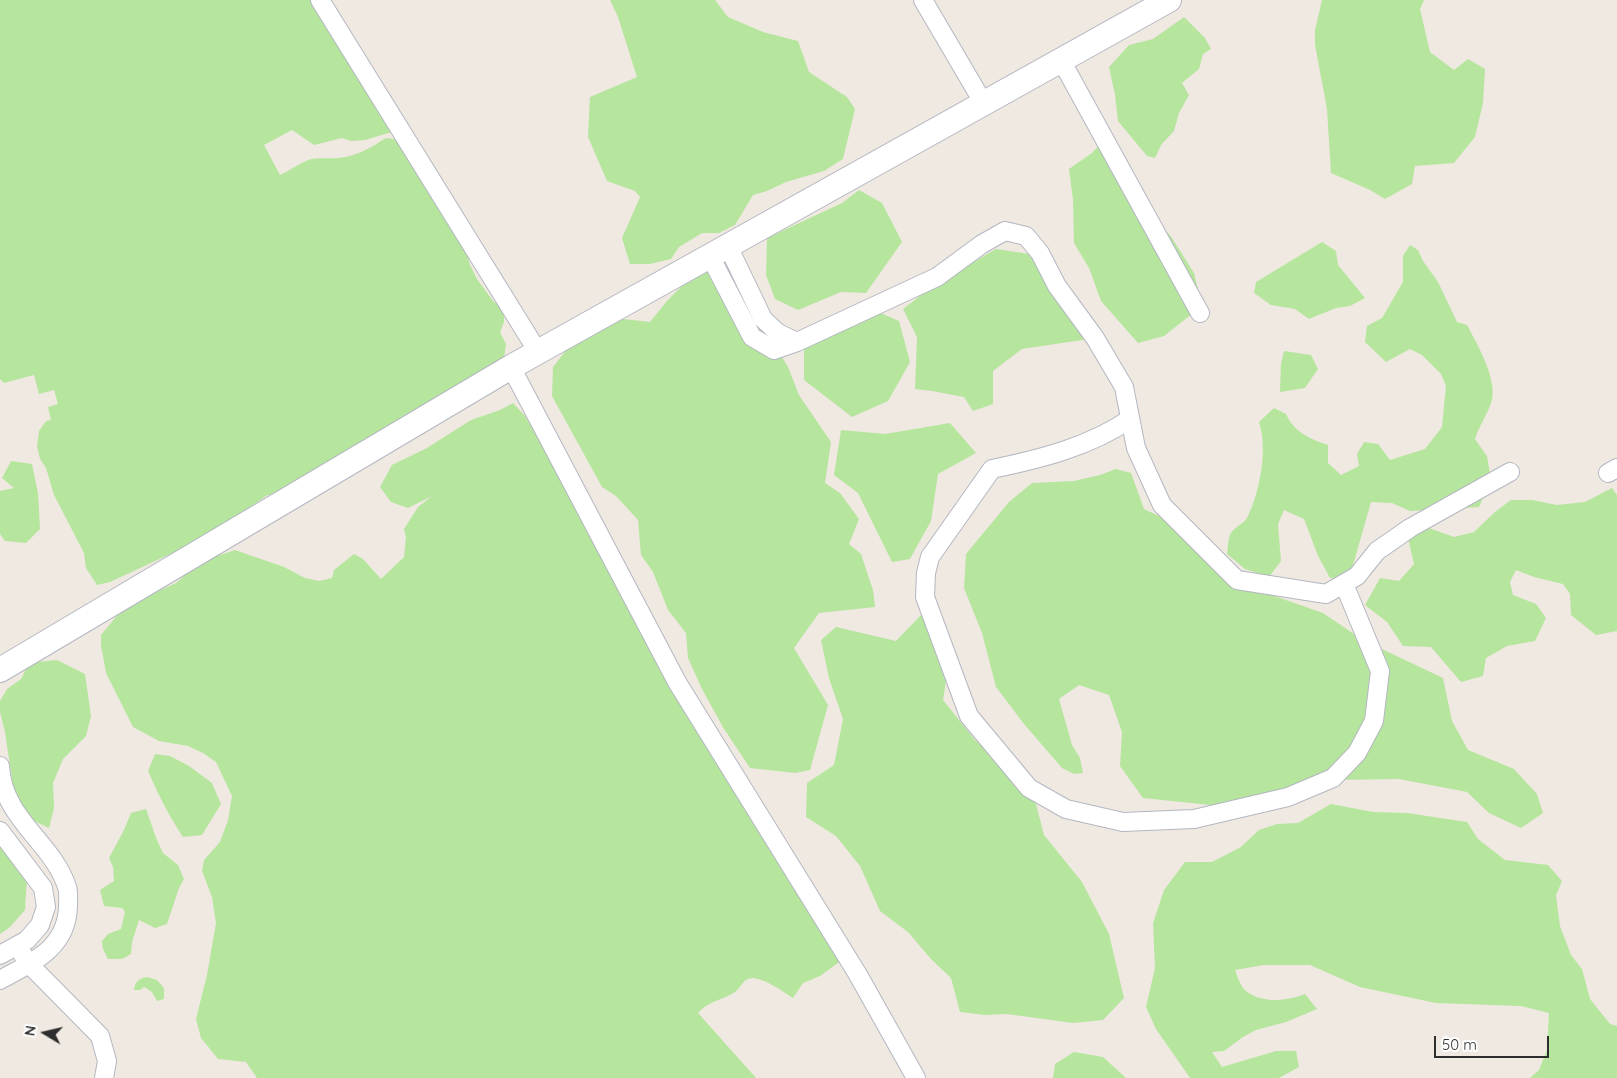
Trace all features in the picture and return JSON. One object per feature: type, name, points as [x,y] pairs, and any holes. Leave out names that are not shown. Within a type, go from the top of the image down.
[{"type":"street","points":[[320,0],[538,352]]},
{"type":"street","points":[[923,0],[984,104]]},
{"type":"street","points":[[0,670],[511,367],[1169,0]]},
{"type":"street","points":[[1061,60],[1200,313]]},
{"type":"street","points":[[719,251],[764,319],[778,333],[797,342],[937,277],[982,244],[1005,231],[1026,236],[1040,253],[1057,286],[1095,338],[1124,387],[1136,448],[1162,505],[1237,580],[1326,594],[1357,576],[1376,551],[1410,528],[1510,472]]},
{"type":"street","points":[[511,367],[677,682],[857,973],[916,1078]]},
{"type":"street","points":[[1130,419],[1110,433],[1045,458],[992,469],[930,557],[926,573],[925,597],[970,716],[1029,788],[1066,809],[1123,822],[1194,819],[1288,797],[1333,778],[1357,753],[1374,721],[1380,671],[1344,584]]},
{"type":"street","points":[[0,766],[6,795],[18,816],[54,861],[68,889],[68,916],[56,943],[38,959],[0,980]]},
{"type":"street","points":[[0,831],[43,888],[46,907],[40,925],[27,940],[0,955]]},
{"type":"street","points":[[17,946],[29,964],[100,1036],[107,1061],[104,1078]]},
{"type":"green space","points":[[0,0],[314,0],[392,132],[365,140],[351,141],[342,138],[314,145],[292,130],[264,145],[280,175],[308,160],[339,158],[358,153],[386,138],[394,139],[414,152],[465,246],[470,265],[477,279],[493,301],[504,310],[504,322],[500,332],[506,344],[504,358],[282,490],[266,496],[217,530],[194,543],[110,582],[97,585],[86,568],[84,553],[54,495],[37,446],[39,431],[46,421],[51,420],[48,407],[58,404],[54,390],[39,394],[34,375],[4,383],[0,379]]},
{"type":"green space","points":[[610,0],[715,0],[728,17],[763,32],[798,41],[809,72],[847,97],[855,109],[843,159],[824,171],[786,182],[753,195],[735,225],[719,233],[702,233],[679,247],[671,259],[650,264],[630,264],[622,238],[640,197],[635,191],[607,181],[588,137],[590,97],[637,77],[618,17]]},
{"type":"green space","points":[[1322,0],[1424,0],[1420,9],[1430,52],[1454,70],[1468,59],[1485,69],[1483,103],[1475,137],[1454,163],[1415,166],[1412,184],[1385,199],[1370,190],[1331,173],[1327,109],[1315,45],[1315,30]]},
{"type":"green space","points":[[1184,17],[1205,38],[1211,49],[1203,54],[1199,69],[1182,83],[1189,95],[1179,113],[1174,131],[1161,145],[1155,158],[1147,156],[1118,121],[1109,67],[1129,45],[1153,39]]},
{"type":"green space","points":[[1107,137],[1151,217],[1170,235],[1194,273],[1202,306],[1164,336],[1138,343],[1101,301],[1089,268],[1074,243],[1073,200],[1069,169],[1092,153]]},
{"type":"green space","points":[[859,190],[882,203],[902,242],[866,293],[841,292],[798,310],[775,299],[766,275],[767,238],[842,203]]},
{"type":"green space","points":[[1322,242],[1336,251],[1338,265],[1365,298],[1350,306],[1336,308],[1309,319],[1295,309],[1271,305],[1254,293],[1256,282]]},
{"type":"green space","points":[[1410,245],[1418,250],[1423,261],[1438,282],[1457,322],[1467,325],[1490,374],[1493,394],[1491,403],[1475,439],[1487,456],[1491,480],[1479,507],[1410,511],[1392,503],[1371,502],[1353,565],[1343,578],[1330,578],[1318,556],[1304,519],[1284,510],[1278,524],[1281,561],[1269,577],[1245,569],[1227,554],[1229,539],[1232,532],[1246,519],[1252,506],[1259,482],[1263,457],[1262,432],[1259,422],[1274,408],[1286,414],[1293,426],[1303,434],[1328,445],[1328,463],[1341,475],[1359,466],[1357,454],[1364,442],[1378,444],[1390,460],[1425,449],[1442,427],[1446,386],[1441,374],[1422,355],[1410,349],[1386,362],[1365,342],[1367,326],[1382,318],[1403,282],[1403,256]]},
{"type":"green space","points":[[996,249],[1036,255],[1068,286],[1089,339],[1022,349],[993,371],[993,404],[973,411],[964,397],[915,389],[917,337],[903,309],[933,286]]},
{"type":"green space","points":[[718,269],[746,279],[758,296],[763,331],[788,367],[799,395],[831,442],[825,483],[840,493],[859,519],[849,544],[861,554],[873,590],[875,607],[819,613],[794,648],[828,705],[810,770],[795,773],[750,768],[724,729],[702,689],[688,658],[686,633],[668,610],[653,572],[641,555],[638,520],[616,496],[602,487],[552,396],[553,367],[573,341],[615,318],[650,322],[666,302],[695,273]]},
{"type":"green space","points":[[869,308],[899,321],[910,362],[888,401],[852,417],[804,380],[804,337]]},
{"type":"green space","points":[[1284,351],[1311,355],[1318,369],[1305,388],[1280,392],[1281,364]]},
{"type":"green space","points":[[513,403],[525,416],[842,960],[820,976],[803,983],[793,998],[769,983],[750,978],[735,992],[711,1003],[698,1013],[756,1078],[257,1078],[246,1062],[218,1059],[201,1038],[196,1019],[207,975],[216,923],[212,897],[202,871],[204,860],[220,842],[228,820],[232,796],[216,762],[188,746],[159,741],[133,727],[106,673],[101,635],[120,612],[143,598],[176,583],[193,568],[211,558],[235,550],[284,567],[305,578],[319,581],[332,578],[334,570],[354,554],[363,559],[381,579],[404,557],[406,537],[404,529],[418,507],[432,496],[408,508],[391,502],[380,487],[392,465],[427,448],[471,420],[500,410]]},
{"type":"green space","points":[[950,423],[976,453],[938,474],[931,521],[910,559],[892,562],[858,493],[834,475],[841,430],[885,434]]},
{"type":"green space","points":[[11,461],[32,464],[38,493],[40,529],[26,543],[5,541],[0,534],[0,491],[14,488],[2,478]]},
{"type":"green space","points":[[1116,469],[1131,473],[1144,509],[1178,525],[1213,553],[1211,568],[1226,579],[1323,613],[1363,640],[1443,678],[1452,721],[1468,750],[1514,769],[1537,794],[1543,813],[1521,828],[1489,813],[1467,792],[1399,779],[1330,780],[1220,806],[1143,798],[1120,766],[1122,732],[1109,695],[1079,685],[1059,699],[1072,745],[1080,758],[1083,773],[1074,774],[1062,768],[1024,724],[996,687],[982,633],[964,588],[966,554],[1009,502],[1032,483],[1074,481]]},
{"type":"green space","points":[[1612,488],[1617,495],[1617,631],[1596,635],[1571,615],[1570,594],[1563,584],[1534,577],[1516,570],[1510,582],[1513,595],[1536,604],[1546,618],[1535,641],[1507,646],[1486,658],[1483,676],[1461,682],[1431,647],[1403,646],[1387,622],[1365,605],[1380,578],[1399,581],[1414,564],[1408,538],[1426,527],[1454,537],[1474,532],[1511,500],[1532,500],[1557,505],[1585,502]]},
{"type":"green space","points":[[922,614],[950,656],[943,700],[975,740],[1031,785],[1044,835],[1082,882],[1109,934],[1124,998],[1103,1020],[1073,1023],[1007,1014],[985,1015],[960,1012],[951,978],[931,959],[908,932],[880,911],[860,866],[836,836],[806,817],[807,783],[834,765],[843,719],[829,678],[821,640],[836,627],[896,641]]},
{"type":"green space","points":[[57,660],[85,674],[91,716],[86,736],[63,759],[53,783],[54,808],[49,828],[32,820],[24,809],[13,786],[0,712],[0,701],[7,689],[21,679],[29,663]]},
{"type":"green space","points":[[155,754],[170,756],[189,766],[212,783],[221,804],[202,835],[183,837],[173,821],[148,771]]},
{"type":"green space","points":[[1331,804],[1373,812],[1407,813],[1467,822],[1478,839],[1505,860],[1548,865],[1562,881],[1556,895],[1560,926],[1571,955],[1582,969],[1590,999],[1610,1024],[1617,1026],[1617,1078],[1530,1078],[1539,1070],[1547,1050],[1549,1013],[1521,1006],[1436,1003],[1360,987],[1310,965],[1264,965],[1235,970],[1246,991],[1267,1000],[1283,1000],[1305,994],[1317,1009],[1286,1022],[1256,1030],[1224,1051],[1212,1052],[1222,1067],[1276,1051],[1296,1051],[1299,1067],[1279,1078],[1190,1078],[1156,1029],[1146,1007],[1155,968],[1153,923],[1164,890],[1185,862],[1212,862],[1241,847],[1259,830],[1277,824],[1298,823]]},
{"type":"green space","points":[[146,809],[163,853],[178,865],[184,879],[167,924],[155,928],[139,920],[132,942],[131,954],[122,959],[108,959],[103,949],[102,941],[108,934],[121,929],[125,912],[122,908],[104,906],[100,890],[114,881],[113,867],[109,858],[131,813]]},
{"type":"green space","points":[[0,834],[27,877],[25,910],[10,927],[0,934]]},
{"type":"green space","points":[[147,977],[157,980],[164,988],[164,999],[157,1001],[152,992],[144,987],[140,990],[134,990],[135,984],[138,981]]},
{"type":"green space","points":[[1074,1052],[1103,1057],[1126,1078],[1053,1078],[1055,1064]]}]
